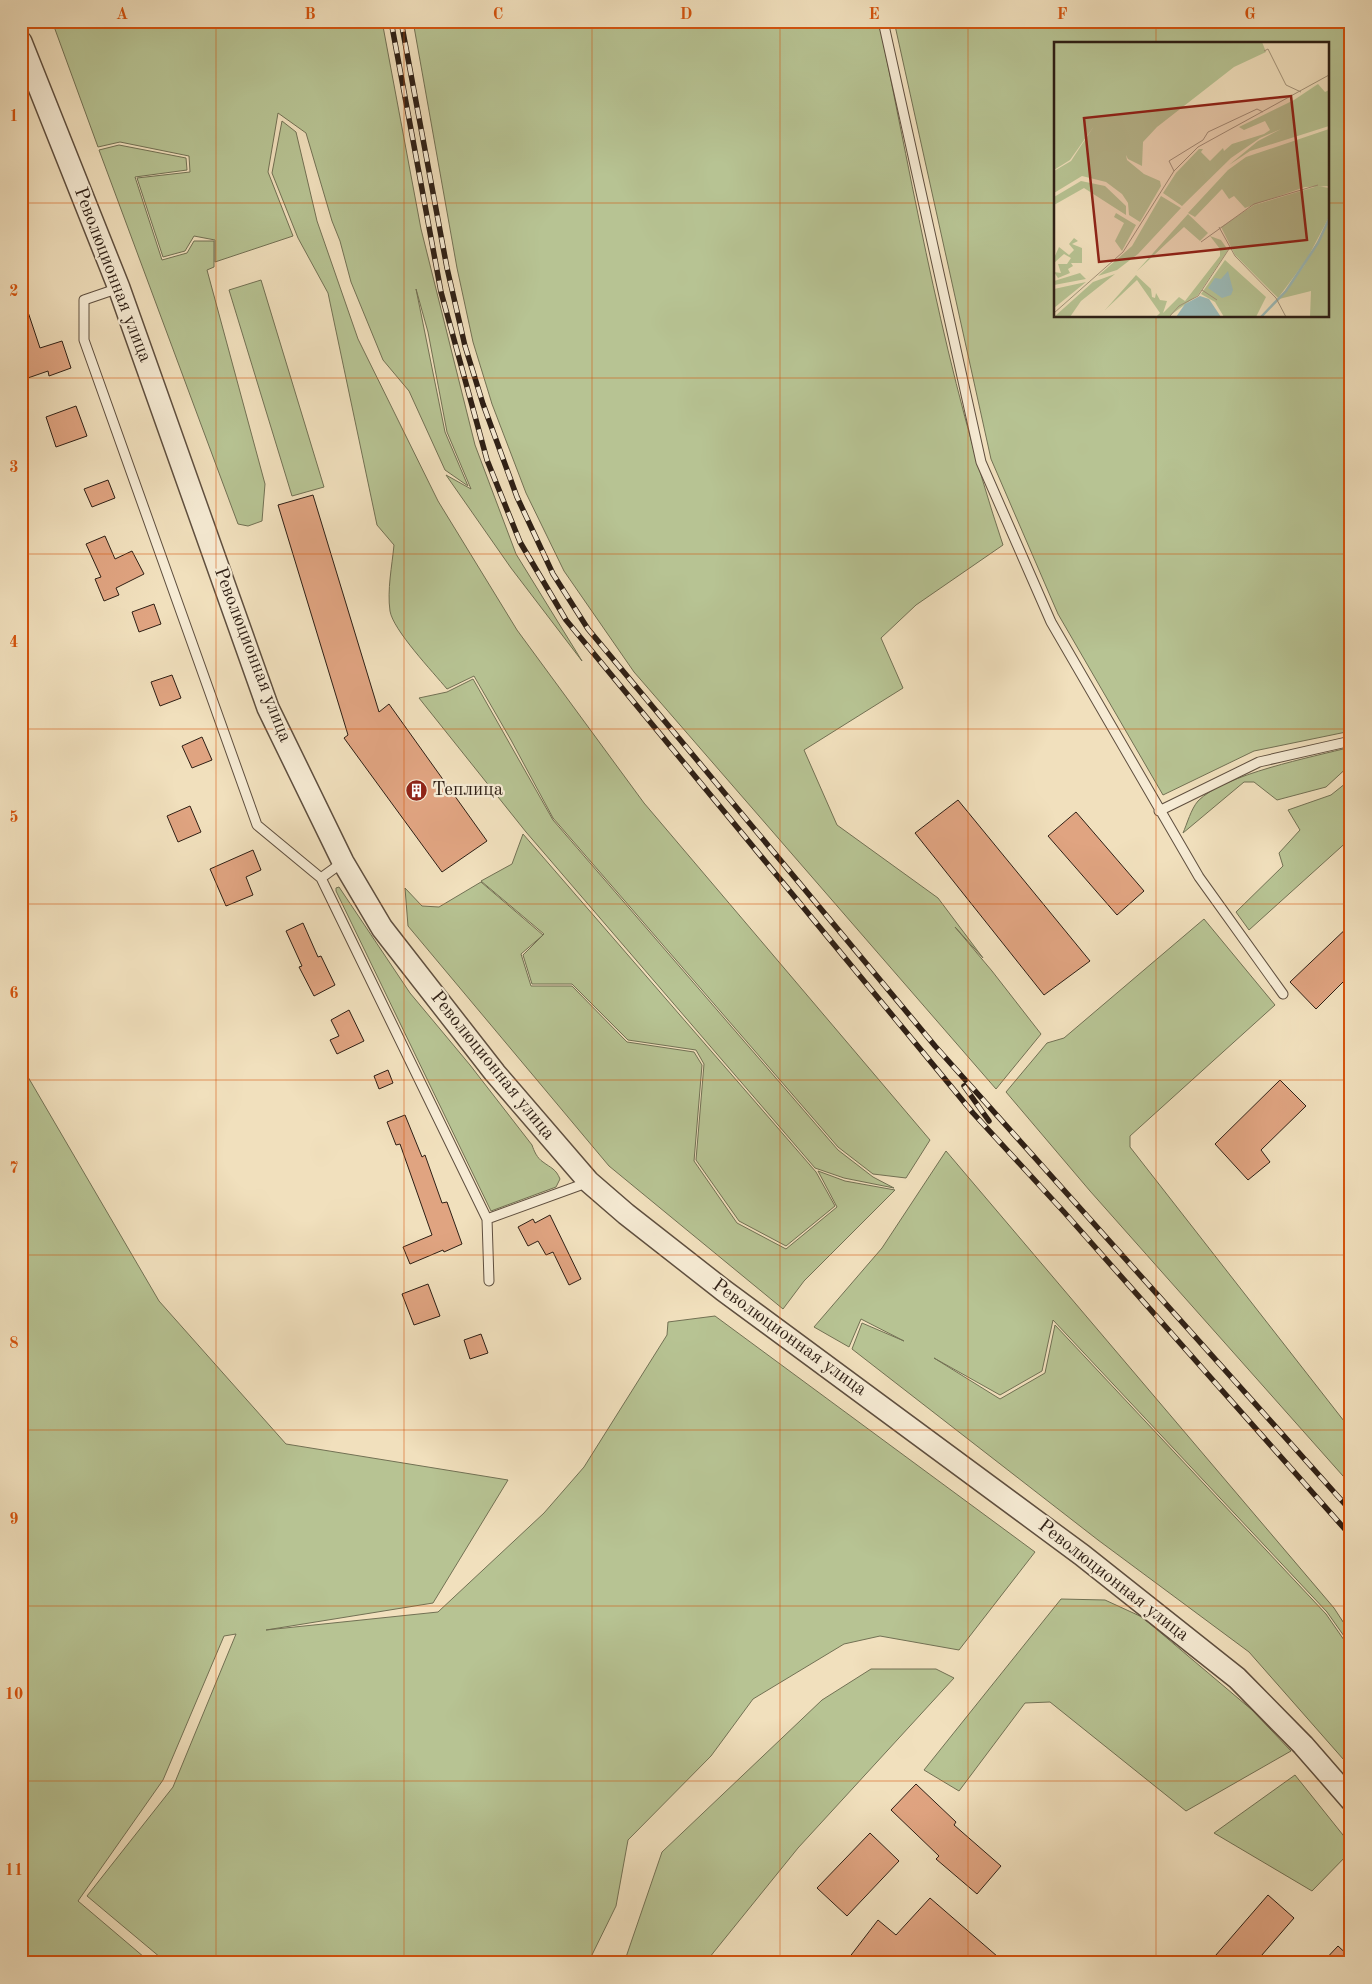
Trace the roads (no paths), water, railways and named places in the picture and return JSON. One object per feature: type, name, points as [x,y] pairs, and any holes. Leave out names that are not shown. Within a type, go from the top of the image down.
[{"type":"street","name":"Революционная улица","points":[[21,42],[119,288],[268,708],[343,862],[382,928],[495,1073],[589,1182],[626,1214],[723,1290],[1082,1555],[1237,1678],[1303,1745],[1351,1800]]},
{"type":"lane","points":[[883,21],[981,462],[1051,622],[1199,877],[1283,994]]},
{"type":"lane","points":[[119,288],[84,300],[84,340],[257,825],[321,878],[487,1219],[489,1281]]},
{"type":"lane","points":[[1159,811],[1260,762],[1351,741]]},
{"type":"lane","points":[[321,878],[343,862]]},
{"type":"lane","points":[[487,1219],[589,1182]]},
{"type":"railway","points":[[391,21],[441,292],[487,460],[520,542],[566,620],[973,1113],[1064,1212],[1351,1536]]},
{"type":"railway","points":[[401,21],[447,268],[465,346],[483,404],[517,497],[553,574],[588,629],[935,1046],[1351,1511]]},
{"type":"railway","points":[[964,1086],[989,1121]]},
{"type":"place","name":"Теплица","points":[[416,790]]}]
